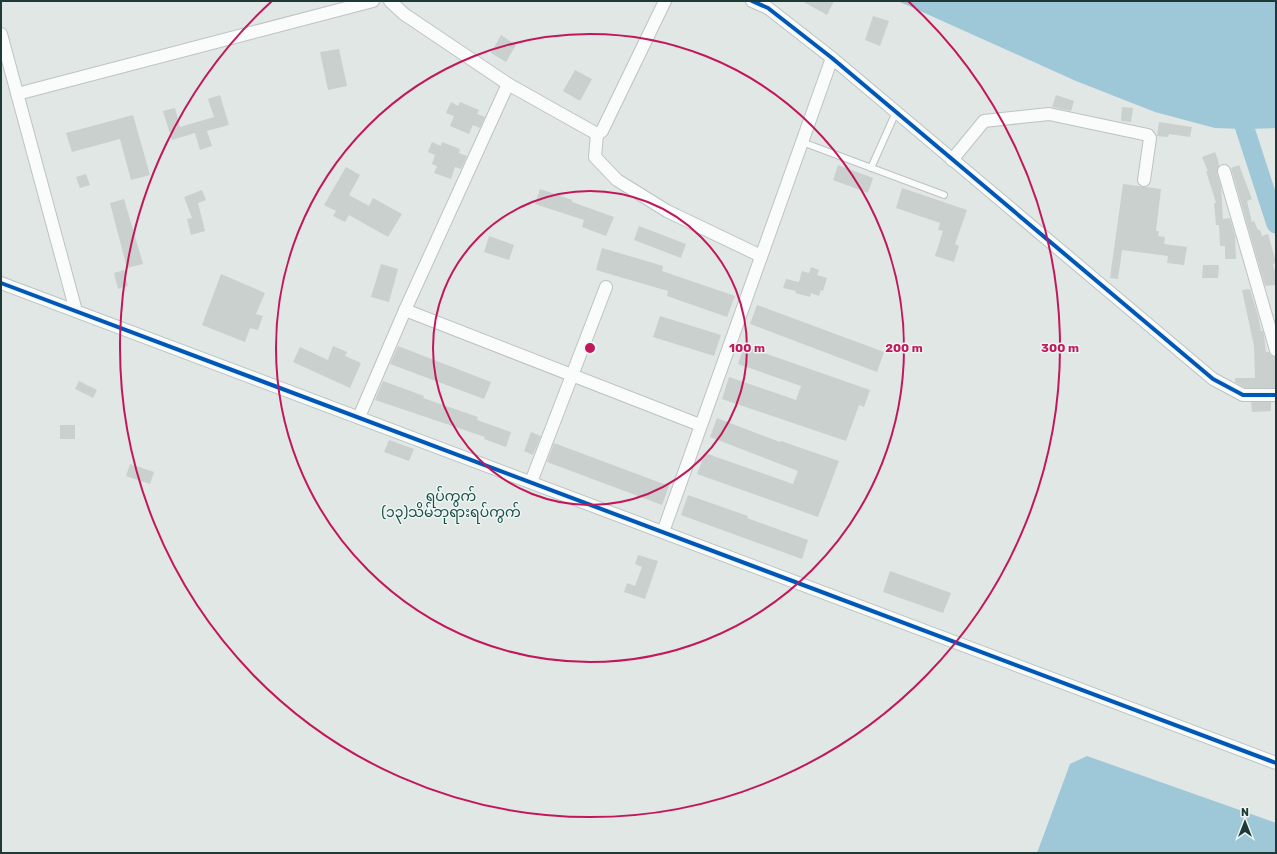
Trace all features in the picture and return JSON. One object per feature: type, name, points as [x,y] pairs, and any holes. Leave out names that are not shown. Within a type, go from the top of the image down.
[{"type":"street","points":[[17,94],[373,1]]},
{"type":"street","points":[[390,1],[404,14],[508,84],[597,134]]},
{"type":"street","points":[[664,1],[602,130],[597,134],[595,157],[616,180],[667,211],[762,256]]},
{"type":"street","points":[[752,1],[768,8],[832,58],[1213,379],[1243,395],[1276,395]]},
{"type":"street","points":[[1,34],[76,311]]},
{"type":"street","points":[[663,532],[832,58]]},
{"type":"street","points":[[359,417],[405,310],[508,84]]},
{"type":"street","points":[[952,160],[984,121],[1049,114],[1148,135],[1150,138],[1144,180]]},
{"type":"street","points":[[1224,171],[1276,350]]},
{"type":"street","points":[[1,283],[1276,763]]},
{"type":"street","points":[[531,482],[606,287]]},
{"type":"street","points":[[405,310],[700,425]]},
{"type":"lane","points":[[871,168],[896,112]]},
{"type":"lane","points":[[802,142],[944,194]]},
{"type":"water","points":[[898,1],[1276,1],[1276,128],[1215,128],[1155,112],[1076,81]]},
{"type":"water","points":[[1087,756],[1276,823],[1276,853],[1037,853],[1070,764]]},
{"type":"building","points":[[802,1],[834,1],[827,15]]},
{"type":"building","points":[[873,16],[889,21],[880,46],[865,40]]},
{"type":"building","points":[[501,35],[516,45],[506,62],[491,53]]},
{"type":"building","points":[[339,49],[347,86],[328,90],[320,52]]},
{"type":"building","points":[[575,70],[592,79],[580,101],[563,91]]},
{"type":"building","points":[[220,95],[229,125],[207,131],[212,146],[200,150],[195,133],[172,140],[163,111],[175,108],[180,127],[214,117],[208,99]]},
{"type":"building","points":[[1056,95],[1074,101],[1071,111],[1052,107]]},
{"type":"building","points":[[451,102],[458,106],[460,102],[479,110],[477,114],[485,117],[480,128],[473,125],[469,134],[450,126],[454,116],[446,113]]},
{"type":"building","points":[[1122,107],[1133,108],[1131,122],[1121,121]]},
{"type":"building","points":[[133,115],[150,175],[131,180],[120,139],[72,152],[66,133]]},
{"type":"building","points":[[1159,122],[1192,127],[1190,137],[1169,134],[1168,137],[1157,136]]},
{"type":"building","points":[[432,142],[441,146],[442,142],[460,149],[459,153],[467,156],[461,169],[455,167],[451,179],[434,173],[437,166],[432,164],[435,155],[428,152]]},
{"type":"building","points":[[1215,152],[1219,166],[1217,173],[1221,186],[1223,219],[1230,218],[1235,236],[1236,259],[1225,259],[1225,246],[1220,246],[1219,225],[1216,225],[1214,203],[1216,203],[1206,171],[1208,171],[1202,157]]},
{"type":"building","points":[[838,165],[873,178],[868,193],[833,180]]},
{"type":"building","points":[[1239,165],[1252,199],[1247,201],[1252,222],[1254,221],[1262,236],[1268,234],[1276,262],[1273,265],[1276,274],[1276,285],[1265,286],[1231,168]]},
{"type":"building","points":[[346,167],[360,175],[349,195],[369,206],[373,198],[402,214],[388,237],[349,215],[345,222],[333,216],[336,211],[324,205]]},
{"type":"building","points":[[86,174],[90,185],[80,188],[76,177]]},
{"type":"building","points":[[1123,184],[1161,189],[1156,231],[1159,231],[1158,236],[1165,237],[1164,244],[1187,247],[1184,265],[1167,263],[1168,256],[1122,250],[1118,279],[1110,278]]},
{"type":"building","points":[[902,188],[967,210],[955,244],[959,246],[954,262],[935,256],[943,231],[938,230],[940,223],[896,208]]},
{"type":"building","points":[[540,189],[614,217],[606,236],[582,227],[584,220],[535,204]]},
{"type":"building","points":[[202,190],[206,200],[198,203],[205,231],[191,235],[187,219],[192,218],[184,197]]},
{"type":"building","points":[[124,199],[143,264],[127,268],[110,203]]},
{"type":"building","points":[[639,226],[686,244],[681,258],[634,240]]},
{"type":"building","points":[[489,236],[514,245],[509,260],[484,252]]},
{"type":"building","points":[[602,248],[663,266],[662,271],[735,296],[727,317],[667,296],[668,291],[596,270]]},
{"type":"building","points":[[381,264],[398,269],[389,302],[371,297]]},
{"type":"building","points":[[1203,265],[1219,265],[1218,278],[1202,278]]},
{"type":"building","points":[[811,267],[819,270],[817,275],[827,278],[823,291],[821,290],[819,296],[811,293],[810,297],[795,293],[796,291],[783,288],[786,279],[799,282],[802,271],[809,273]]},
{"type":"building","points":[[124,270],[128,286],[118,289],[114,273]]},
{"type":"building","points":[[221,274],[265,293],[256,314],[263,316],[258,330],[250,328],[245,342],[202,325]]},
{"type":"building","points":[[1250,289],[1261,331],[1263,331],[1266,352],[1269,352],[1271,356],[1276,357],[1276,388],[1245,388],[1235,382],[1235,378],[1255,378],[1254,346],[1242,290]]},
{"type":"building","points":[[757,305],[884,352],[877,372],[750,324]]},
{"type":"building","points":[[660,316],[721,335],[714,356],[653,337]]},
{"type":"building","points":[[333,346],[347,352],[345,356],[361,363],[350,388],[293,362],[300,347],[328,360]]},
{"type":"building","points":[[398,346],[491,382],[484,399],[390,364]]},
{"type":"building","points":[[744,346],[870,390],[864,407],[859,405],[846,441],[722,399],[729,377],[796,400],[801,386],[738,364]]},
{"type":"building","points":[[79,381],[97,390],[93,398],[75,389]]},
{"type":"building","points":[[383,381],[424,396],[423,398],[478,417],[477,420],[511,432],[506,447],[484,439],[485,437],[375,400]]},
{"type":"building","points":[[1251,402],[1271,402],[1271,411],[1252,412]]},
{"type":"building","points":[[717,418],[780,442],[781,441],[839,461],[818,517],[697,474],[705,453],[793,484],[798,471],[710,437]]},
{"type":"building","points":[[60,425],[75,425],[75,439],[60,439]]},
{"type":"building","points":[[531,432],[541,436],[533,455],[524,451]]},
{"type":"building","points":[[389,440],[414,449],[409,461],[384,452]]},
{"type":"building","points":[[554,443],[669,486],[662,505],[547,462]]},
{"type":"building","points":[[130,464],[154,472],[150,484],[126,476]]},
{"type":"building","points":[[688,495],[748,516],[747,518],[808,540],[802,559],[681,515]]},
{"type":"building","points":[[638,555],[658,561],[645,599],[624,592],[627,583],[635,586],[642,567],[635,564]]},
{"type":"building","points":[[890,571],[951,593],[943,613],[883,592]]},
{"type":"waterway","points":[[1237,104],[1276,224]]},
{"type":"cycle path","points":[[752,1],[768,8],[832,58],[1213,379],[1243,395],[1276,395]]},
{"type":"cycle path","points":[[1,283],[1276,763]]},
{"type":"district","name":"ရပ်ကွက် (၁၃)သိမ်ဘုရားရပ်ကွက်","points":[[451,504]]}]
